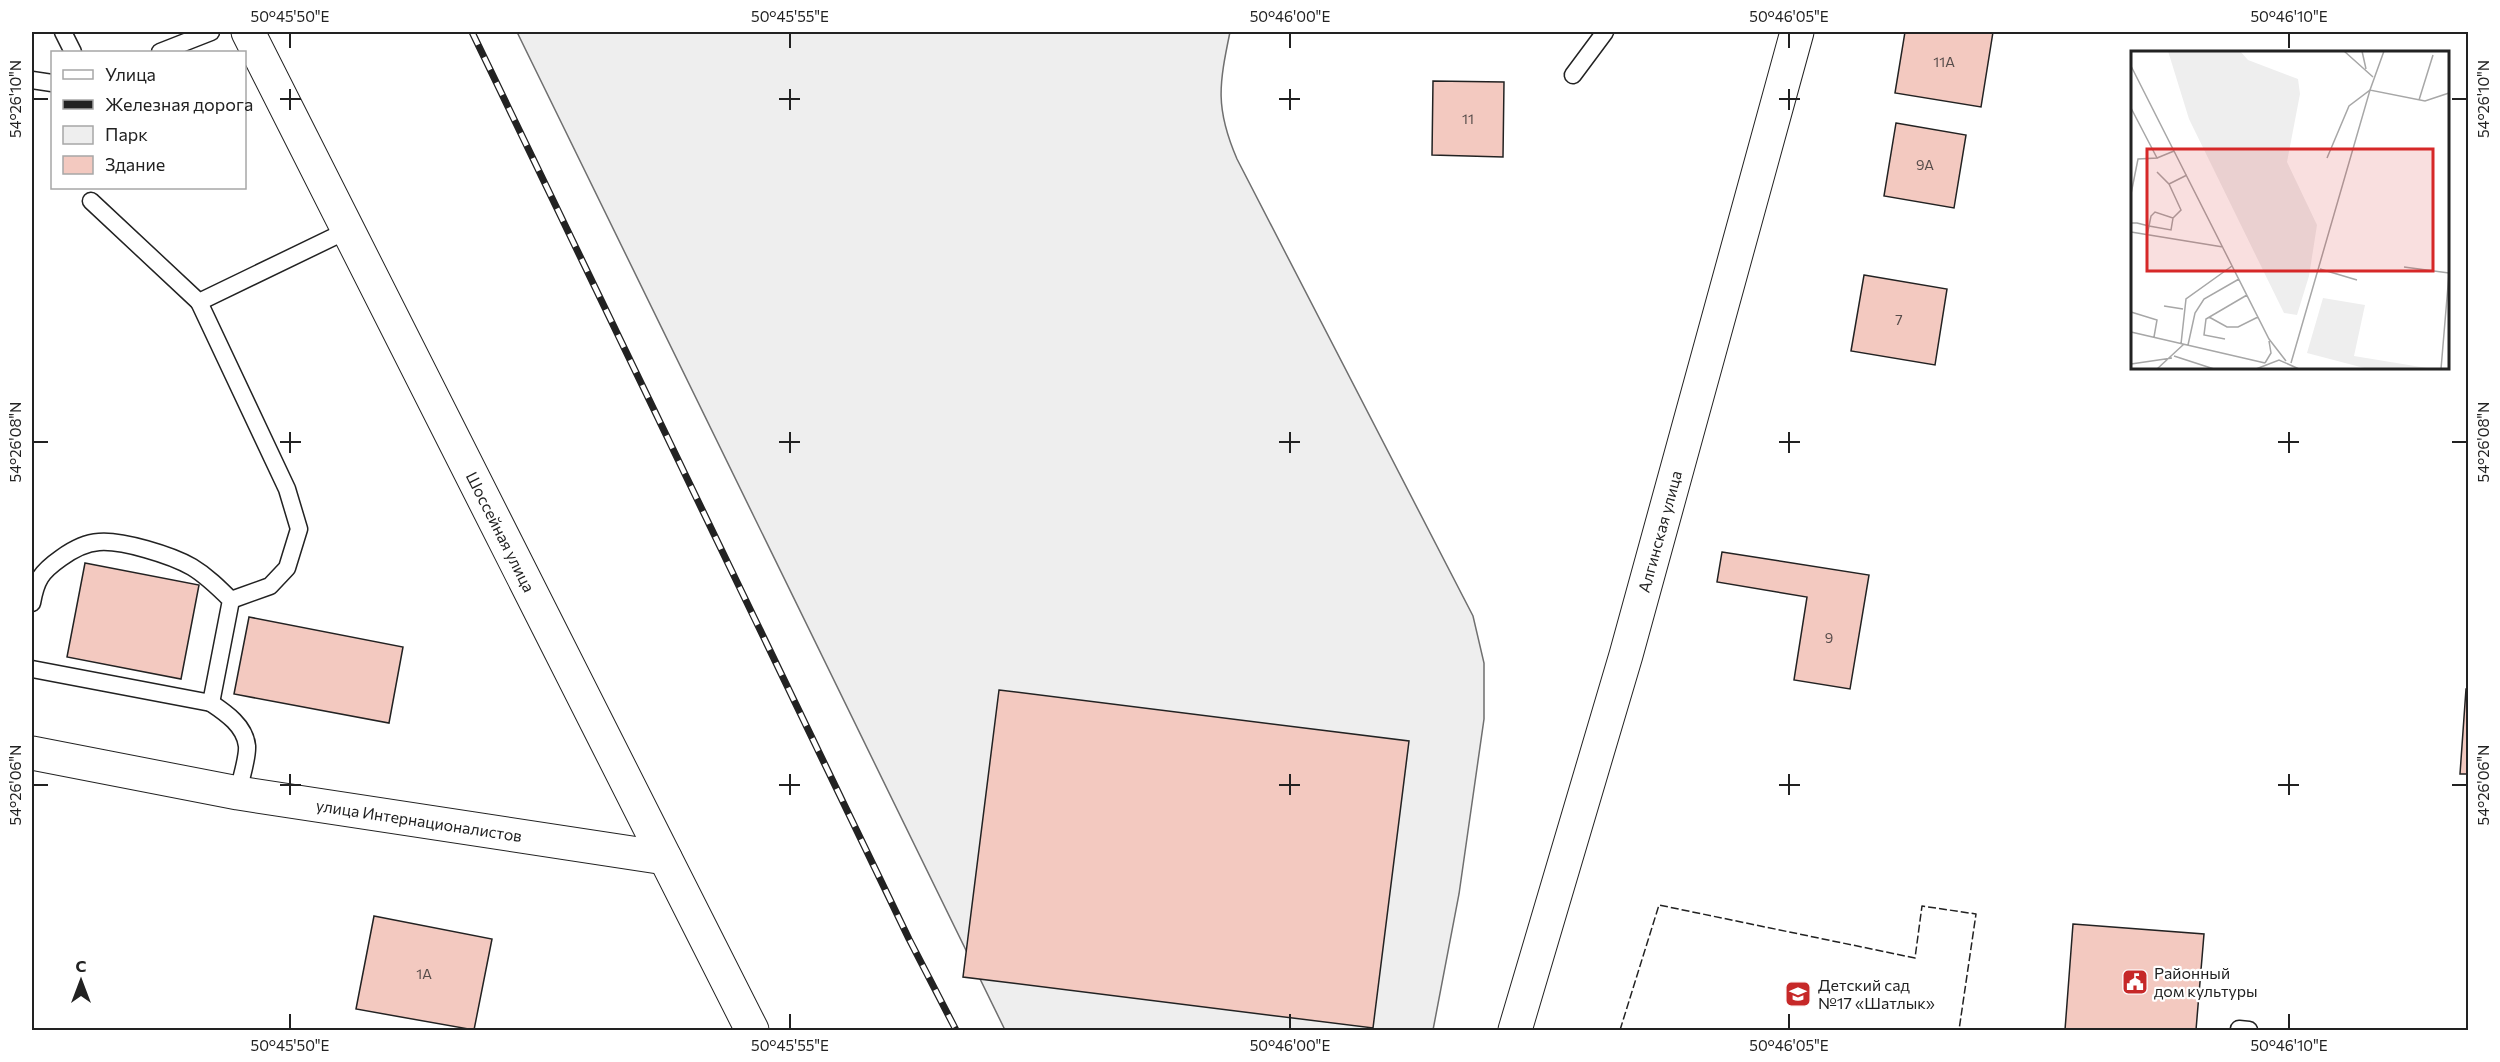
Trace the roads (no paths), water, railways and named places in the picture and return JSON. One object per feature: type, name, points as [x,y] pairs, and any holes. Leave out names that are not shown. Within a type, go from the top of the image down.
[{"type":"street","name":"Шоссейная улица","points":[[248,32],[665,858],[746,1028]]},
{"type":"street","name":"Алгинская улица","points":[[1515,1030],[1626,655],[1797,32]]},
{"type":"street","name":"улица Интернационалистов","points":[[32,753],[238,793],[665,858]]},
{"type":"lane","points":[[63,32],[72,51]]},
{"type":"lane","points":[[163,51],[211,32]]},
{"type":"lane","points":[[1573,75],[1605,32]]},
{"type":"lane","points":[[32,80],[51,83]]},
{"type":"lane","points":[[92,201],[199,302],[287,489],[299,529],[287,568],[270,586],[231,600]]},
{"type":"lane","points":[[199,302],[348,230]]},
{"type":"lane","points":[[32,603],[35,582],[48,567],[75,549],[99,542],[142,548],[170,556],[211,581],[231,600]]},
{"type":"lane","points":[[211,703],[231,600]]},
{"type":"lane","points":[[32,669],[211,703],[228,714],[239,728],[247,746],[238,793]]},
{"type":"railway","points":[[472,32],[909,939],[956,1030]]},
{"type":"place","name":"Районный дом культуры","points":[[2135,982]]},
{"type":"place","name":"Детский сад №17 «Шатлык»","points":[[1798,994]]}]
